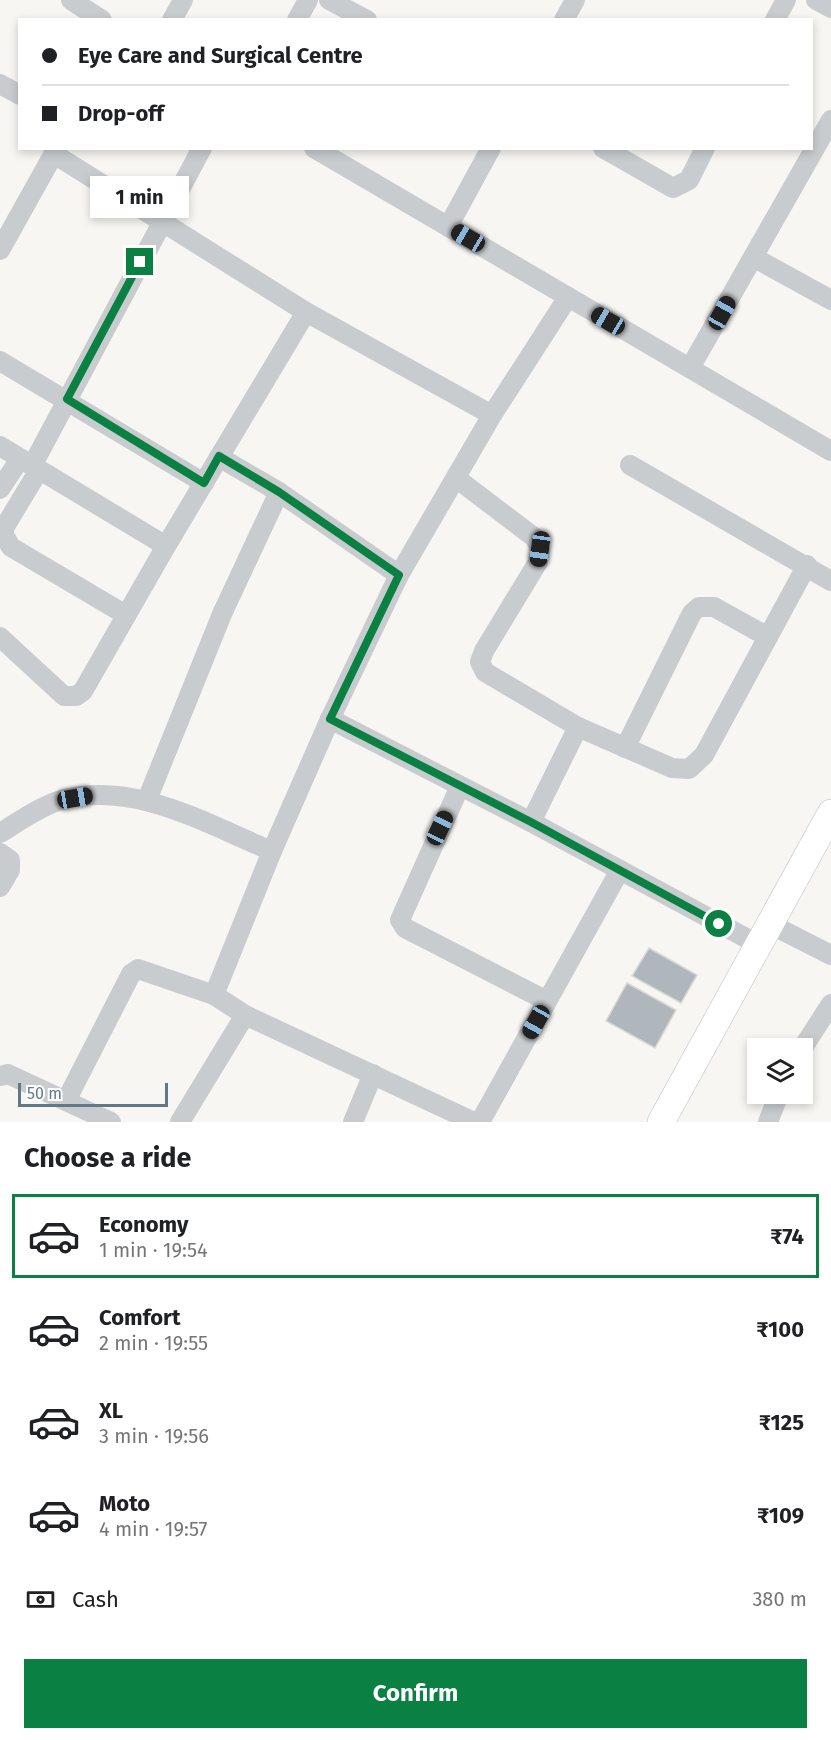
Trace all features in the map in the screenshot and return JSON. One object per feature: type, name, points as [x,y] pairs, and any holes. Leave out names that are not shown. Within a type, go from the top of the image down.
[{"type":"street","points":[[71,0],[99,18]]},
{"type":"street","points":[[173,18],[183,0]]},
{"type":"street","points":[[298,18],[308,0]]},
{"type":"street","points":[[329,0],[363,18]]},
{"type":"street","points":[[565,18],[574,0]]},
{"type":"street","points":[[776,18],[786,0]]},
{"type":"street","points":[[816,0],[831,8]]},
{"type":"street","points":[[0,84],[18,94]]},
{"type":"street","points":[[690,368],[753,257],[824,148],[831,120]]},
{"type":"street","points":[[126,615],[11,547],[6,541],[4,528],[31,465],[201,150]]},
{"type":"street","points":[[317,150],[831,451]]},
{"type":"street","points":[[448,227],[490,150]]},
{"type":"street","points":[[606,150],[673,188],[689,180],[704,150]]},
{"type":"street","points":[[0,250],[8,221],[56,151],[161,223],[306,312],[492,416]]},
{"type":"street","points":[[753,257],[831,300]]},
{"type":"street","points":[[214,995],[272,851],[330,719],[399,575],[492,416],[567,297]]},
{"type":"street","points":[[0,637],[64,696],[76,696],[83,691],[166,546],[306,312]]},
{"type":"street","points":[[0,361],[204,483]]},
{"type":"street","points":[[0,446],[166,546]]},
{"type":"street","points":[[219,456],[279,492],[399,575]]},
{"type":"street","points":[[0,489],[31,465]]},
{"type":"street","points":[[630,465],[807,565],[831,581]]},
{"type":"street","points":[[456,478],[535,538],[540,549],[538,562],[484,651],[480,662],[486,672],[578,727],[672,768],[689,769],[704,755],[807,565]]},
{"type":"street","points":[[147,800],[222,614],[279,492]]},
{"type":"street","points":[[625,747],[692,613],[699,607],[714,607],[768,637]]},
{"type":"street","points":[[330,719],[620,870],[764,934],[831,955]]},
{"type":"street","points":[[531,822],[578,727]]},
{"type":"street","points":[[460,786],[400,920],[405,928],[547,1001]]},
{"type":"street","points":[[0,833],[59,801],[90,795],[147,800],[272,851]]},
{"type":"street","points":[[661,1122],[831,813]]},
{"type":"street","points":[[0,852],[10,860],[10,870],[0,887]]},
{"type":"street","points":[[480,1122],[620,870]]},
{"type":"street","points":[[66,1101],[131,974],[138,969],[214,995],[245,1015],[474,1122]]},
{"type":"street","points":[[809,1038],[831,1004]]},
{"type":"street","points":[[180,1122],[245,1015]]},
{"type":"street","points":[[0,1076],[8,1074],[111,1122]]},
{"type":"street","points":[[353,1122],[373,1074]]},
{"type":"street","points":[[768,1122],[775,1104]]},
{"type":"building","points":[[649,948],[697,975],[681,1003],[632,976]]},
{"type":"building","points":[[627,983],[676,1010],[655,1048],[606,1021]]},
{"type":"route","points":[[140,262],[67,399],[204,483],[219,456],[279,492],[399,575],[330,719],[531,822],[719,924]]}]
